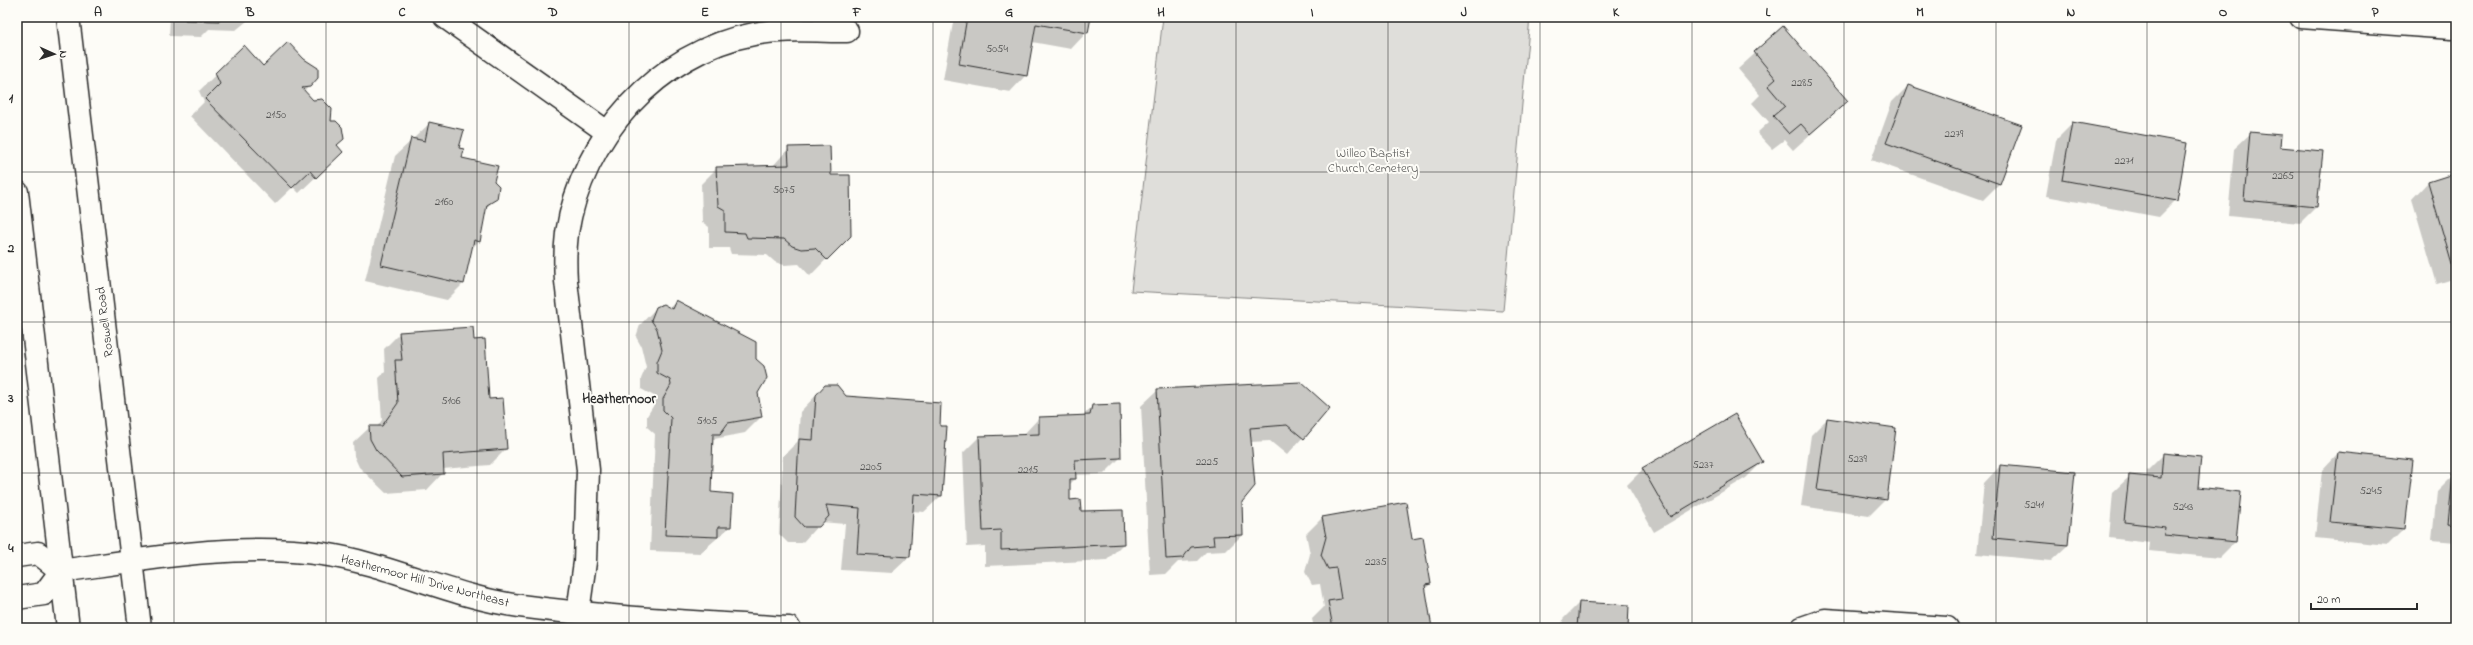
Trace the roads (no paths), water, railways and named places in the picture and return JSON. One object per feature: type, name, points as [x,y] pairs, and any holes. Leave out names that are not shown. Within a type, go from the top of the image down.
[{"type":"main road","name":"Roswell Road","points":[[68,17],[140,628]]},
{"type":"main road","points":[[445,17],[606,132]]},
{"type":"main road","points":[[2301,17],[2452,28]]},
{"type":"main road","points":[[578,612],[584,562],[588,470],[566,282],[565,257],[567,233],[580,186],[606,132],[650,84],[667,71],[700,52],[754,34],[847,31]]},
{"type":"main road","points":[[17,192],[68,628]]},
{"type":"main road","name":"Heathermoor Hill Drive Northeast","points":[[61,571],[133,561],[241,551],[283,550],[324,554],[472,596],[519,606],[789,628]]},
{"type":"main road","points":[[17,556],[38,553],[61,571]]},
{"type":"main road","points":[[17,598],[44,594],[61,571]]},
{"type":"main road","points":[[1802,628],[1825,620],[1947,628]]},
{"type":"district","name":"Heathermoor","points":[[619,399]]},
{"type":"park label","name":"Willeo Baptist Church Cemetery","points":[[1373,160]]}]
